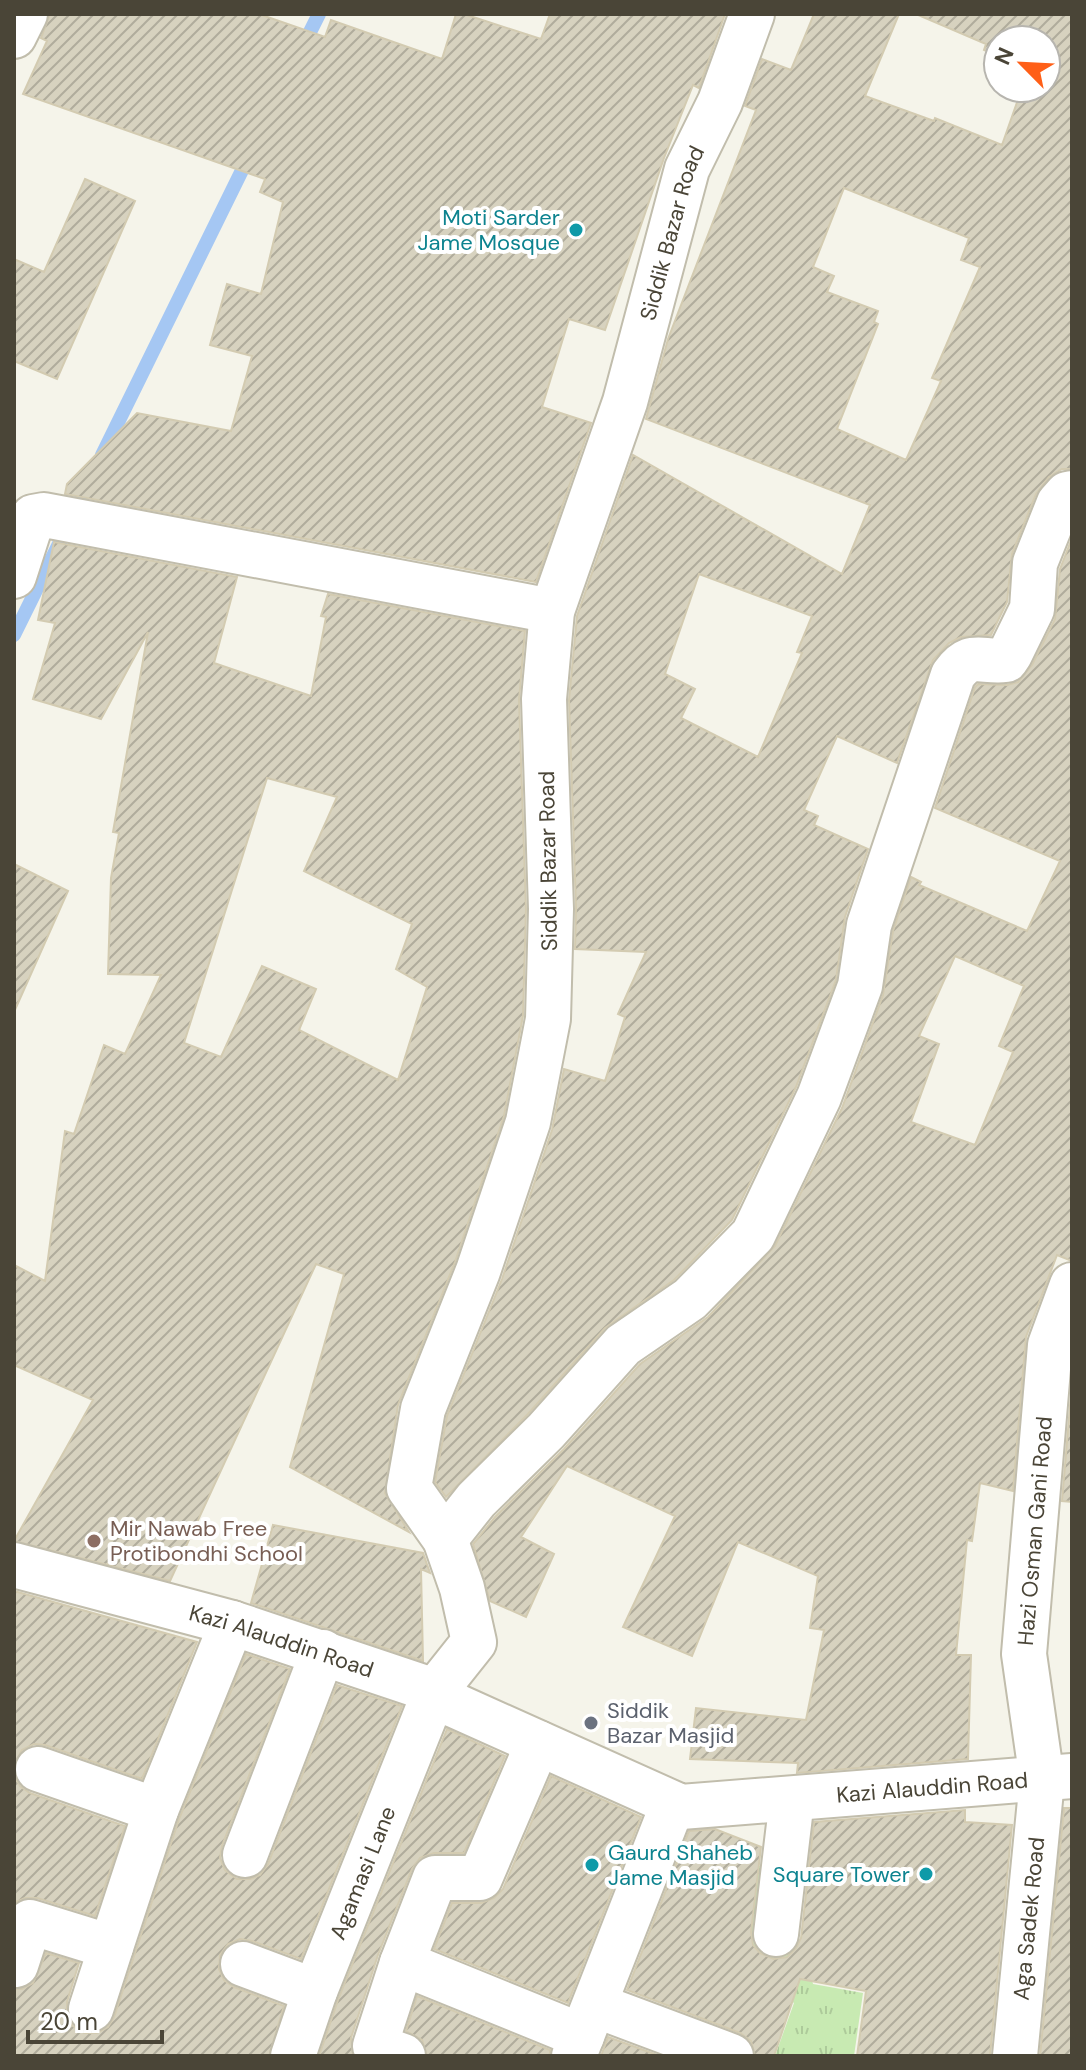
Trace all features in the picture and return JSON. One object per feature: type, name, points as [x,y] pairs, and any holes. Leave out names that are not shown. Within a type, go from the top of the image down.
[{"type":"street","points":[[14,36],[25,14]]},
{"type":"street","name":"Siddik Bazar Road","points":[[435,1691],[474,1642],[462,1588],[445,1539],[409,1488],[423,1409],[478,1271],[528,1122],[548,1019],[551,909],[544,699],[552,611],[625,402],[687,169],[720,102],[752,14]]},
{"type":"street","points":[[445,1539],[476,1500],[546,1431],[623,1345],[690,1299],[753,1235],[819,1097],[860,986],[869,925],[953,675],[962,662],[975,659],[1006,660],[1010,654],[1032,609],[1035,563],[1059,503],[1072,493]]},
{"type":"street","points":[[14,576],[33,517],[44,515],[552,611]]},
{"type":"street","name":"Hazi Osman Gani Road","points":[[1057,1778],[1024,1654],[1050,1345],[1072,1285]]},
{"type":"street","name":"Kazi Alauddin Road","points":[[14,1565],[232,1623],[435,1691],[456,1706],[681,1807],[1057,1778]]},
{"type":"street","points":[[91,2009],[156,1810],[232,1623]]},
{"type":"street","points":[[245,1855],[323,1652]]},
{"type":"street","name":"Agamasi Lane","points":[[293,2056],[315,1991],[435,1691]]},
{"type":"street","points":[[403,2056],[375,2046],[402,1963],[435,1878],[480,1878],[538,1743]]},
{"type":"street","points":[[38,1769],[156,1810]]},
{"type":"street","name":"Aga Sadek Road","points":[[1015,2056],[1057,1778]]},
{"type":"street","points":[[776,1934],[792,1799]]},
{"type":"street","points":[[584,2032],[673,1804]]},
{"type":"street","points":[[16,1965],[22,1920],[111,1947]]},
{"type":"street","points":[[402,1963],[584,2032],[731,2056]]},
{"type":"street","points":[[243,1964],[315,1991]]},
{"type":"green space","points":[[748,1862],[782,1873],[792,1944],[808,1965],[813,1984],[863,1993],[854,2056],[775,2056],[794,2003],[745,1965]]},
{"type":"building","points":[[50,14],[259,14],[325,37],[331,20],[442,59],[456,14],[541,39],[550,14],[725,14],[699,88],[693,85],[664,158],[605,330],[569,319],[542,407],[591,423],[536,582],[65,494],[67,484],[137,413],[231,431],[252,356],[210,345],[227,284],[261,294],[283,202],[260,192],[265,179],[23,94],[47,41],[41,38]]},
{"type":"building","points":[[814,14],[899,14],[865,96],[934,121],[935,118],[1002,145],[1016,104],[1062,104],[1062,24],[982,24],[982,42],[916,14],[1072,14],[1072,469],[1062,469],[1049,477],[1036,494],[1012,554],[1007,602],[991,635],[961,637],[949,643],[933,660],[897,763],[837,736],[804,810],[818,816],[814,825],[868,849],[845,917],[836,980],[796,1087],[732,1220],[674,1280],[605,1328],[528,1414],[446,1497],[435,1482],[447,1416],[502,1279],[552,1130],[564,1069],[605,1081],[625,1017],[618,1014],[646,952],[575,949],[569,700],[577,616],[633,455],[842,574],[870,505],[646,419],[668,339],[756,110],[745,106],[762,59],[791,70]],"holes":[[[844,188],[969,238],[961,260],[980,267],[932,378],[941,381],[906,460],[837,429],[878,324],[874,322],[878,311],[827,292],[834,276],[813,267]],[[699,574],[812,616],[797,652],[802,653],[758,757],[681,718],[695,689],[665,674]]]},
{"type":"building","points":[[85,179],[135,201],[57,379],[14,361],[14,259],[44,272]]},
{"type":"building","points":[[1072,538],[1072,1261],[1057,1255],[1026,1337],[1013,1491],[980,1483],[972,1541],[967,1540],[956,1655],[971,1655],[968,1759],[797,1773],[798,1763],[690,1759],[696,1708],[806,1720],[824,1630],[810,1628],[818,1576],[738,1542],[692,1656],[623,1627],[675,1516],[567,1466],[521,1537],[554,1554],[526,1617],[490,1601],[473,1544],[640,1364],[708,1317],[775,1246],[842,1108],[883,995],[893,931],[911,877],[921,882],[919,885],[1027,931],[1060,861],[935,808],[975,687],[978,684],[1007,685],[1018,682],[1032,665],[1055,619],[1060,569]],"holes":[[[955,956],[1024,986],[999,1046],[1013,1052],[975,1145],[911,1122],[939,1044],[919,1036]]]},
{"type":"building","points":[[54,542],[237,577],[214,663],[311,696],[326,617],[321,616],[328,594],[525,631],[519,700],[526,909],[523,1016],[504,1116],[455,1262],[398,1405],[385,1493],[409,1532],[290,1467],[344,1274],[316,1264],[170,1581],[14,1541],[93,1400],[14,1365],[14,1265],[45,1281],[65,1131],[74,1134],[104,1045],[125,1054],[161,975],[108,974],[111,878],[119,833],[113,832],[148,632],[101,719],[33,699],[55,623],[38,620]],"holes":[[[267,778],[337,797],[304,871],[412,924],[396,969],[427,987],[398,1080],[299,1030],[316,989],[262,966],[221,1057],[184,1043]]]},
{"type":"building","points":[[14,864],[68,891],[14,1012]]},
{"type":"building","points":[[1072,1382],[1072,1502],[1062,1501]]},
{"type":"building","points":[[273,1525],[423,1553],[430,1573],[421,1569],[423,1661],[251,1603]]},
{"type":"building","points":[[14,1591],[197,1642],[142,1779],[45,1745],[34,1744],[22,1750],[14,1765]]},
{"type":"building","points":[[246,1654],[290,1669],[222,1846],[220,1858],[225,1870],[237,1879],[260,1875],[268,1864],[337,1685],[402,1706],[301,1959],[240,1939],[228,1944],[220,1955],[219,1969],[224,1980],[234,1987],[284,2006],[269,2056],[14,2056],[14,1989],[22,1989],[33,1983],[46,1953],[79,1963],[67,2002],[67,2015],[73,2026],[84,2033],[97,2033],[108,2027],[114,2017],[179,1819]]},
{"type":"building","points":[[447,1729],[505,1756],[464,1853],[434,1853],[420,1858],[412,1869],[378,1955],[351,2038],[353,2056],[319,2056],[338,2000]]},
{"type":"building","points":[[14,1775],[20,1786],[30,1793],[125,1826],[95,1916],[37,1898],[25,1898],[14,1903]]},
{"type":"building","points":[[551,1776],[641,1817],[568,2003],[434,1949],[452,1903],[481,1903],[494,1898],[503,1889]]},
{"type":"building","points":[[1064,1808],[1072,1808],[1072,2056],[1040,2056]]},
{"type":"building","points":[[965,1810],[965,1822],[1012,1825],[990,2056],[857,2056],[866,1991],[800,1979],[774,2056],[755,2056],[751,2041],[740,2033],[627,1990],[689,1831],[715,1829],[761,1847],[751,1932],[753,1945],[760,1953],[774,1959],[787,1957],[801,1938],[814,1822]]},
{"type":"building","points":[[417,1996],[550,2050],[550,2056],[427,2056],[422,2040],[406,2031]]},
{"type":"building","points":[[608,2037],[660,2056],[601,2056]]},
{"type":"waterway","points":[[303,46],[319,14]]},
{"type":"waterway","points":[[102,455],[250,154]]},
{"type":"waterway","points":[[14,635],[90,481]]},
{"type":"place","name":"Moti Sarder Jame Mosque","points":[[576,230]]},
{"type":"place","name":"Mir Nawab Free Protibondhi School","points":[[94,1541]]},
{"type":"place","name":"Siddik Bazar Masjid","points":[[591,1723]]},
{"type":"place","name":"Gaurd Shaheb Jame Masjid","points":[[592,1865]]},
{"type":"place","name":"Square Tower","points":[[926,1874]]}]
